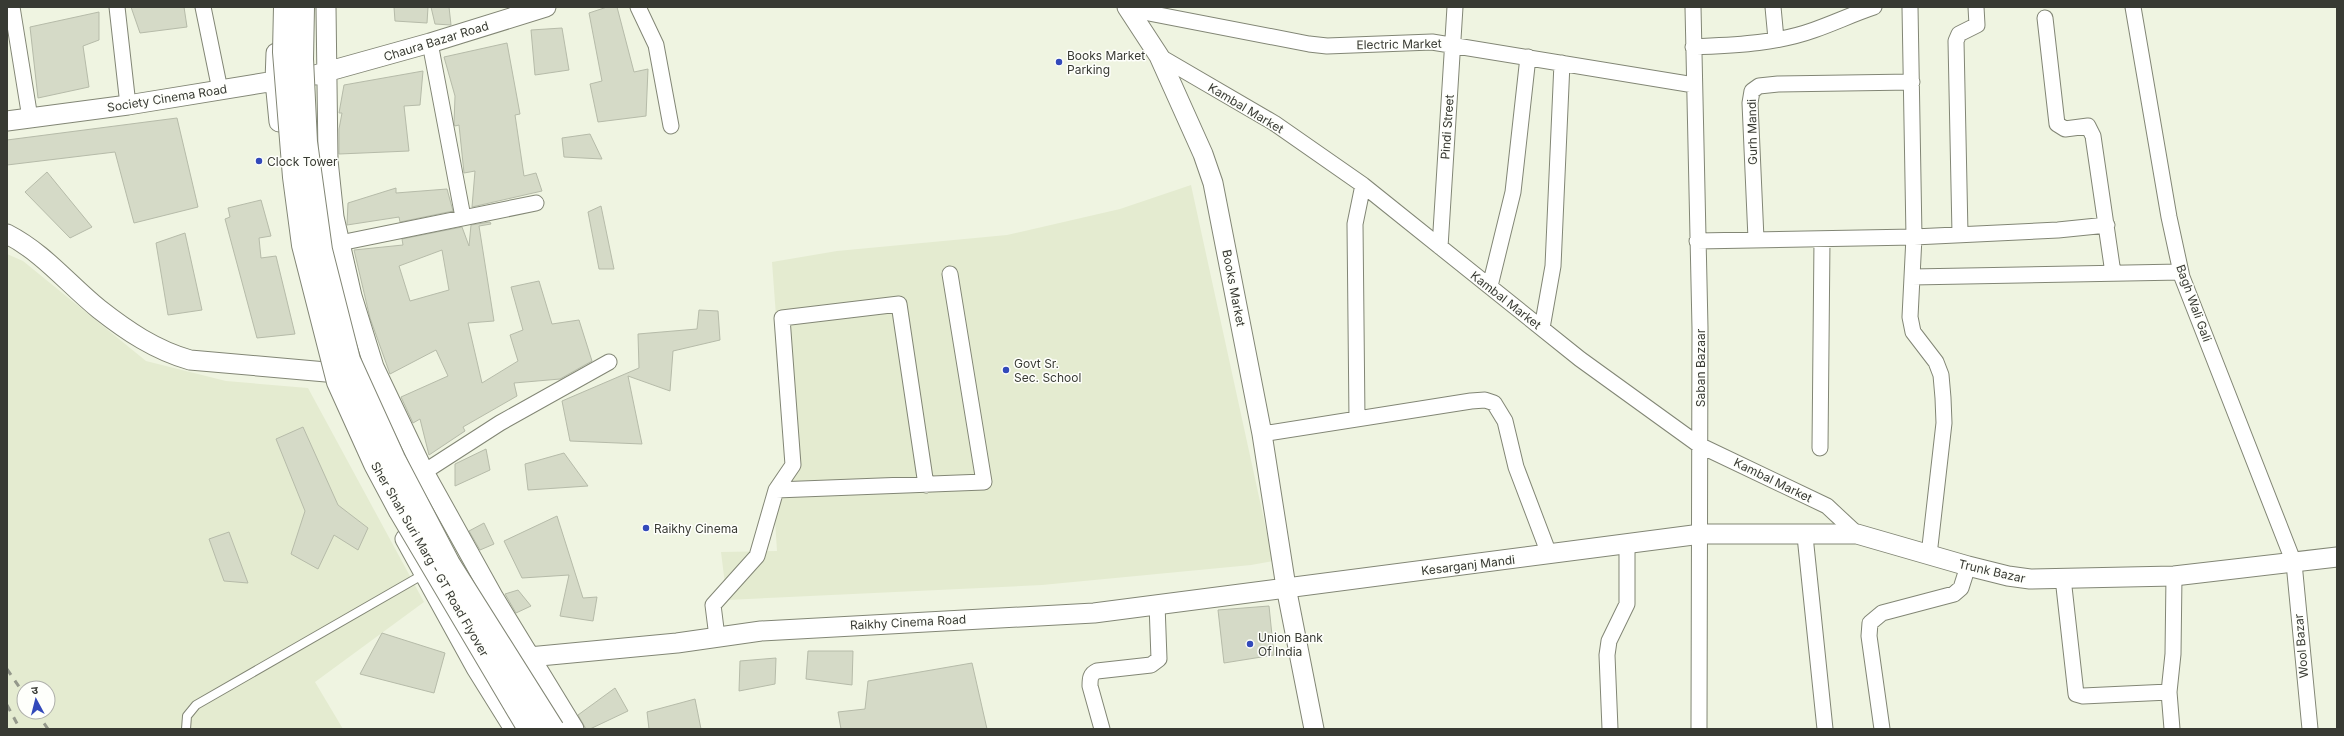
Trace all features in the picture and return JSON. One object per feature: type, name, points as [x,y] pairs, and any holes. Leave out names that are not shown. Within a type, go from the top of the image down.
[{"type":"main road","name":"Sher Shah Suri Marg - GT Road Flyover","points":[[285,7],[285,68],[294,177],[303,245],[338,382],[375,464],[400,511],[529,729]]},
{"type":"main road","name":"Sher Shah Suri Marg - GT Road Flyover","points":[[303,7],[302,59],[306,142],[321,250],[349,360],[394,459],[450,564],[553,729]]},
{"type":"street","points":[[12,7],[30,118]]},
{"type":"street","points":[[117,7],[128,105]]},
{"type":"street","points":[[203,7],[220,90]]},
{"type":"street","points":[[277,7],[275,81],[286,195],[294,246],[334,401],[424,574],[476,668],[514,729]]},
{"type":"street","points":[[326,7],[328,160],[334,217],[352,296],[374,367],[424,472],[494,598],[574,729]]},
{"type":"street","name":"Chaura Bazar Road","points":[[326,73],[430,43],[516,12],[546,7]]},
{"type":"street","points":[[638,7],[656,45],[671,126]]},
{"type":"street","name":"Pindi Street","points":[[1440,247],[1455,7]]},
{"type":"street","name":"Saban Bazaar","points":[[1693,7],[1700,328],[1699,445],[1701,534],[1699,729]]},
{"type":"street","points":[[1773,7],[1776,39]]},
{"type":"street","points":[[1693,46],[1742,45],[1776,39],[1813,30],[1874,7]]},
{"type":"street","points":[[1910,7],[1914,238],[1911,324],[1913,332],[1936,362],[1941,375],[1944,423],[1930,555]]},
{"type":"street","points":[[1960,234],[1956,41],[1959,34],[1977,25],[1976,7]]},
{"type":"street","name":"Bagh Wali Gali","points":[[2133,7],[2169,217],[2181,272],[2294,564]]},
{"type":"street","name":"Electric Market","points":[[1127,8],[1309,44],[1327,46],[1406,42],[1453,44],[1562,64],[1694,85]]},
{"type":"street","name":"Books Market","points":[[1127,8],[1159,56],[1203,154],[1213,183],[1262,434],[1286,587],[1314,729]]},
{"type":"street","points":[[2045,18],[2057,124],[2065,128],[2088,126],[2092,130],[2113,273]]},
{"type":"street","points":[[430,43],[463,217]]},
{"type":"street","name":"Kambal Market","points":[[1159,56],[1274,123],[1363,185],[1542,328],[1699,445],[1827,506],[1857,534]]},
{"type":"street","points":[[1490,286],[1513,192],[1528,57]]},
{"type":"street","points":[[1542,328],[1553,266],[1562,64]]},
{"type":"street","name":"Society Cinema Road","points":[[7,121],[128,105],[326,73]]},
{"type":"street","name":"Gurh Mandi","points":[[1756,239],[1750,103],[1752,91],[1759,86],[1778,84],[1912,82]]},
{"type":"street","points":[[1357,419],[1355,224],[1363,185]]},
{"type":"street","points":[[340,242],[536,203]]},
{"type":"street","points":[[1697,241],[1914,238],[1960,234],[2058,230],[2107,225]]},
{"type":"street","points":[[7,234],[24,243],[64,275],[99,309],[149,345],[173,355],[190,360],[326,372],[374,367]]},
{"type":"street","points":[[1820,448],[1822,240]]},
{"type":"street","points":[[1912,277],[2181,272]]},
{"type":"street","points":[[776,490],[984,482],[950,274]]},
{"type":"street","points":[[717,637],[713,605],[757,556],[776,490],[793,466],[782,318],[899,304],[926,485]]},
{"type":"street","points":[[424,472],[500,423],[609,362]]},
{"type":"street","points":[[1262,434],[1471,401],[1485,400],[1494,403],[1505,421],[1516,467],[1549,554]]},
{"type":"street","name":"Trunk Bazar","points":[[1650,540],[1701,534],[1806,536],[1857,534],[1968,566],[2023,578],[2174,576],[2294,564],[2337,557]]},
{"type":"street","points":[[1806,536],[1825,729]]},
{"type":"street","name":"Kesarganj Mandi","points":[[1286,587],[1650,540]]},
{"type":"street","points":[[1610,729],[1607,655],[1609,641],[1627,604],[1627,543]]},
{"type":"street","name":"Wool Bazar","points":[[2294,564],[2310,729]]},
{"type":"street","points":[[1882,729],[1869,636],[1870,623],[1882,613],[1954,594],[1961,588],[1968,566]]},
{"type":"street","points":[[2172,729],[2169,692],[2173,654],[2174,576]]},
{"type":"street","points":[[2063,578],[2076,694],[2083,696],[2169,692]]},
{"type":"street","name":"Raikhy Cinema Road","points":[[529,657],[825,626],[1094,613],[1286,587]]},
{"type":"street","points":[[1102,729],[1090,686],[1090,679],[1093,673],[1097,671],[1151,665],[1159,660],[1157,604]]},
{"type":"lane","points":[[186,729],[187,716],[196,705],[424,574]]},
{"type":"shaded area","name":"Govt Sr. Sec. School","points":[[1191,185],[1273,561],[1251,565],[1042,585],[727,600],[721,552],[777,551],[773,488],[788,478],[772,262],[837,251],[1007,235],[1120,209]]},
{"type":"shaded area","points":[[7,254],[23,261],[146,361],[226,381],[308,388],[424,602],[315,682],[343,729],[7,729]]},
{"type":"building","points":[[131,7],[184,7],[187,27],[140,33]]},
{"type":"building","points":[[394,7],[428,7],[427,23],[395,21]]},
{"type":"building","points":[[431,7],[449,7],[451,25],[435,24]]},
{"type":"building","points":[[607,7],[617,7],[634,72],[648,69],[646,116],[598,122],[590,84],[602,81],[589,13]]},
{"type":"building","points":[[99,12],[99,40],[83,46],[89,87],[38,98],[30,27]]},
{"type":"building","points":[[562,28],[569,70],[535,75],[531,30]]},
{"type":"building","points":[[507,43],[520,114],[515,115],[524,176],[536,173],[542,191],[472,207],[475,171],[464,173],[459,125],[455,126],[454,124],[455,96],[444,57]]},
{"type":"building","points":[[423,71],[420,105],[404,106],[409,151],[339,154],[339,129],[342,113],[339,113],[344,85]]},
{"type":"building","points":[[177,118],[198,207],[134,223],[115,152],[7,165],[7,140]]},
{"type":"building","points":[[590,134],[602,159],[564,157],[562,138]]},
{"type":"building","points":[[47,172],[92,227],[70,238],[25,192]]},
{"type":"building","points":[[396,188],[396,193],[447,189],[453,211],[400,222],[399,217],[347,225],[348,203]]},
{"type":"building","points":[[261,200],[271,236],[259,238],[261,258],[276,256],[295,334],[257,338],[225,219],[230,217],[228,208]]},
{"type":"building","points":[[601,206],[614,269],[599,269],[588,212]]},
{"type":"building","points":[[490,222],[491,224],[479,226],[494,321],[468,323],[482,383],[518,361],[510,335],[523,330],[511,287],[539,281],[552,324],[579,320],[592,361],[560,379],[514,383],[517,396],[463,427],[465,431],[429,455],[420,419],[413,423],[401,397],[448,376],[436,350],[390,374],[370,318],[354,250],[403,245],[402,239],[462,227],[469,246],[471,225]],"holes":[[[442,250],[449,290],[410,301],[399,266]]]},
{"type":"building","points":[[185,233],[202,310],[168,315],[156,243]]},
{"type":"building","points":[[699,310],[718,311],[720,340],[673,351],[670,391],[628,376],[642,444],[570,441],[562,401],[639,368],[638,334],[697,329]]},
{"type":"building","points":[[303,427],[338,505],[368,528],[358,550],[334,535],[318,569],[291,554],[305,511],[276,439]]},
{"type":"building","points":[[486,449],[490,470],[455,486],[455,464]]},
{"type":"building","points":[[564,453],[588,486],[528,490],[525,464]]},
{"type":"building","points":[[557,516],[583,598],[597,597],[593,621],[560,616],[569,575],[522,578],[504,541]]},
{"type":"building","points":[[484,523],[494,544],[480,550],[469,531]]},
{"type":"building","points":[[229,532],[248,583],[224,581],[209,539]]},
{"type":"building","points":[[518,590],[531,606],[516,613],[505,594]]},
{"type":"building","points":[[1269,606],[1274,655],[1224,663],[1218,610]]},
{"type":"building","points":[[382,633],[445,653],[434,693],[360,674]]},
{"type":"building","points":[[808,651],[853,651],[852,685],[806,679]]},
{"type":"building","points":[[776,658],[775,684],[739,691],[740,661]]},
{"type":"building","points":[[972,663],[987,729],[841,729],[838,712],[865,709],[868,681]]},
{"type":"building","points":[[615,688],[628,711],[590,729],[586,729],[578,715]]},
{"type":"building","points":[[695,699],[701,729],[649,729],[647,712]]},
{"type":"railway","points":[[7,669],[16,682]]},
{"type":"railway","points":[[7,705],[20,729]]},
{"type":"railway","points":[[42,720],[48,729]]},
{"type":"place","name":"Books Market Parking","points":[[1059,62]]},
{"type":"place","name":"Clock Tower","points":[[259,161]]},
{"type":"place","name":"Govt Sr. Sec. School","points":[[1006,370]]},
{"type":"place","name":"Raikhy Cinema","points":[[646,528]]},
{"type":"place","name":"Union Bank Of India","points":[[1250,644]]}]
